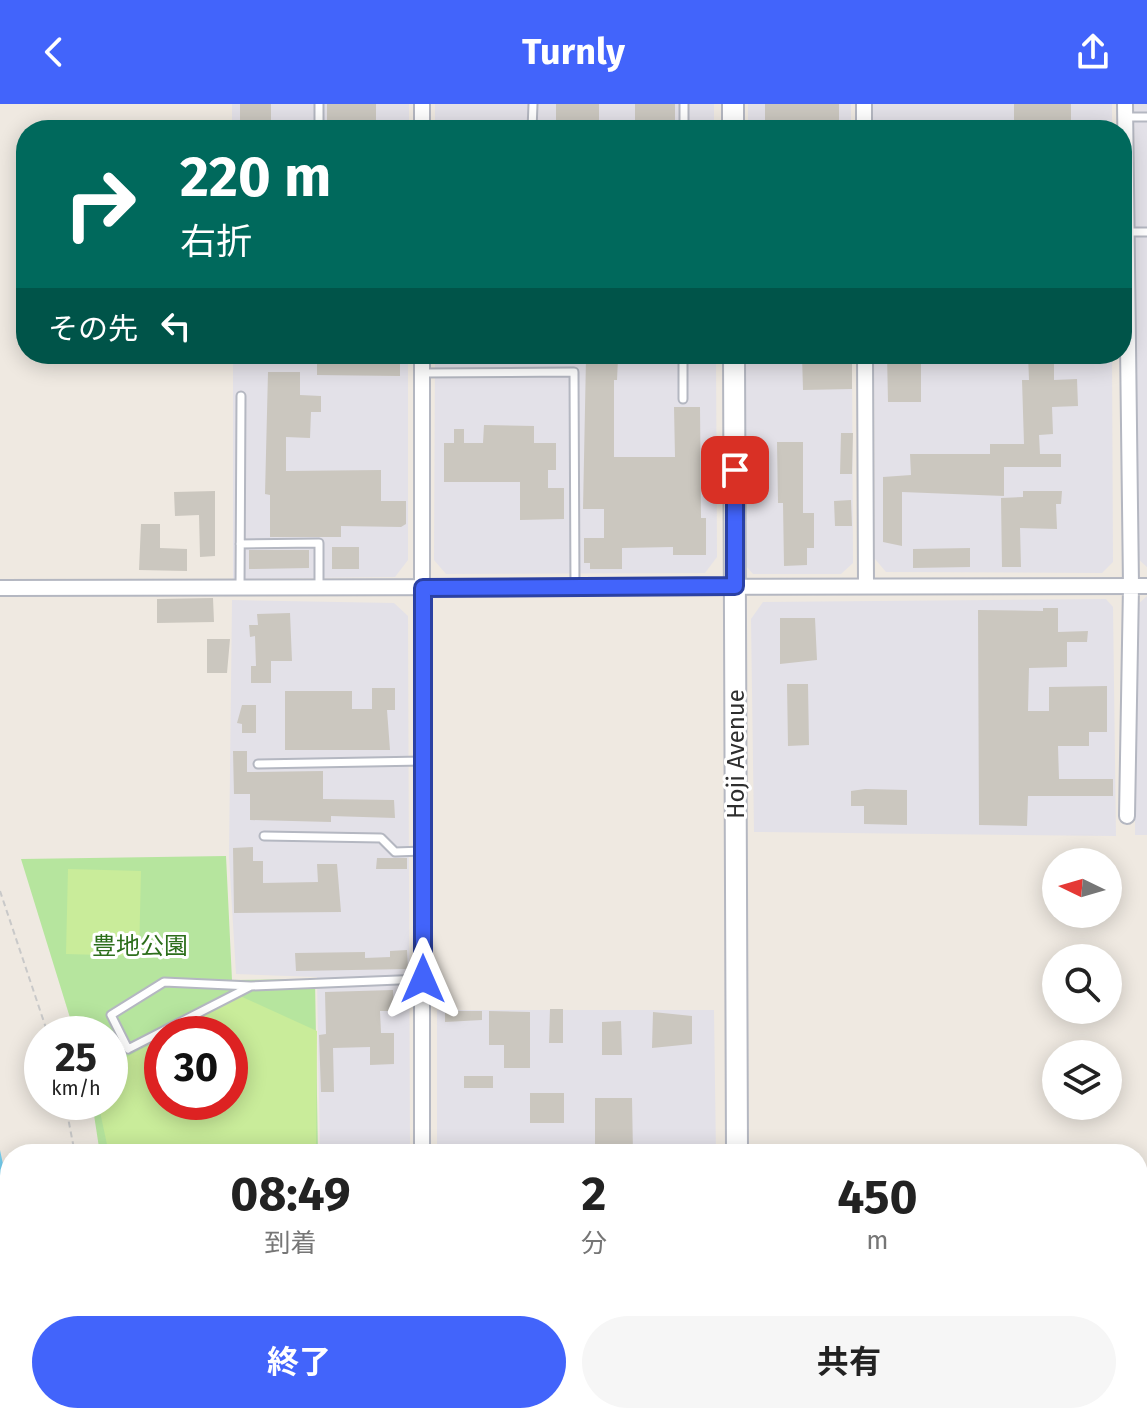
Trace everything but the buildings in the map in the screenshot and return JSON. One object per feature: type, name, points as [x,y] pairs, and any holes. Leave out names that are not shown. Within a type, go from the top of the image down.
[{"type":"main road","name":"Hoji Avenue","points":[[734,364],[737,1144]]},
{"type":"street","points":[[422,364],[422,1144]]},
{"type":"street","points":[[865,364],[866,585]]},
{"type":"street","points":[[1127,816],[1131,586],[1128,364]]},
{"type":"street","points":[[0,588],[1147,586]]},
{"type":"lane","points":[[1125,110],[1147,117]]},
{"type":"lane","points":[[683,364],[683,399]]},
{"type":"lane","points":[[422,373],[574,372],[575,587]]},
{"type":"lane","points":[[240,589],[241,396]]},
{"type":"lane","points":[[240,544],[319,543],[319,589]]},
{"type":"lane","points":[[258,764],[423,761]]},
{"type":"lane","points":[[264,836],[381,838],[395,852],[423,851]]},
{"type":"lane","points":[[251,986],[128,1049],[111,1015],[164,982],[251,986],[423,979]]},
{"type":"path","points":[[0,891],[42,1016]]},
{"type":"path","points":[[68,1120],[73,1144]]},
{"type":"shaded area","points":[[232,104],[409,104],[409,120],[232,120]]},
{"type":"shaded area","points":[[435,104],[714,104],[714,120],[435,120]]},
{"type":"shaded area","points":[[748,104],[851,104],[851,120],[748,120]]},
{"type":"shaded area","points":[[873,104],[1112,104],[1112,120],[873,120]]},
{"type":"shaded area","points":[[1134,104],[1147,104],[1147,567],[1137,558]]},
{"type":"shaded area","points":[[233,364],[408,364],[408,560],[395,577],[233,579]]},
{"type":"shaded area","points":[[435,364],[716,364],[717,557],[705,573],[446,574],[434,560]]},
{"type":"shaded area","points":[[746,364],[852,364],[853,563],[841,574],[753,574],[745,565]]},
{"type":"shaded area","points":[[874,364],[1112,364],[1113,562],[1102,573],[886,572],[875,559]]},
{"type":"shaded area","points":[[1147,596],[1147,835],[1135,835],[1135,607]]},
{"type":"shaded area","points":[[1106,599],[1113,607],[1116,836],[754,832],[751,619],[763,602]]},
{"type":"shaded area","points":[[232,600],[394,603],[408,616],[410,1144],[320,1144],[317,977],[236,974],[229,857]]},
{"type":"shaded area","points":[[437,1010],[714,1010],[716,1144],[437,1144]]},
{"type":"green space","name":"豊地公園","points":[[226,856],[232,980],[315,979],[318,1144],[98,1144],[95,1120],[128,1120],[128,1016],[69,1016],[21,859]]},
{"type":"green space","points":[[68,869],[141,871],[139,956],[66,954]]},
{"type":"green space","points":[[240,996],[317,1031],[316,1144],[107,1144],[102,1120],[128,1120],[128,1056],[144,1048],[144,1120],[248,1120],[248,1016],[203,1016]]},
{"type":"route","points":[[423,979],[423,588],[735,586],[735,470]]}]
